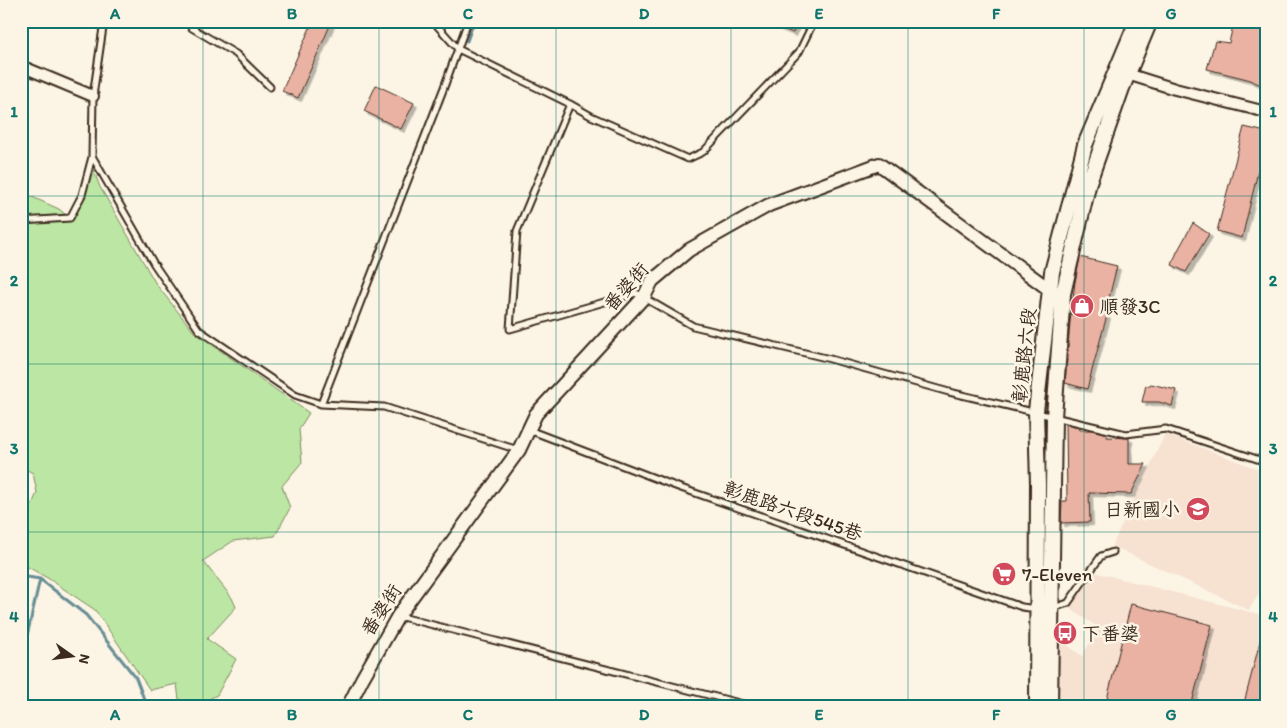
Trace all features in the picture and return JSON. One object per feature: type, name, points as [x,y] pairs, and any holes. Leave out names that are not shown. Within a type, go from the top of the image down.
[{"type":"main road","name":"彰鹿路六段","points":[[1122,72],[1136,21]]},
{"type":"main road","name":"彰鹿路六段","points":[[1050,707],[1056,292],[1052,272],[1085,145],[1150,21]]},
{"type":"main road","name":"彰鹿路六段","points":[[1037,707],[1039,651],[1036,609],[1038,484],[1036,411],[1045,347],[1056,292]]},
{"type":"street","points":[[21,66],[93,96]]},
{"type":"street","points":[[1122,72],[1175,89],[1266,112]]},
{"type":"street","name":"番婆街","points":[[348,707],[398,616],[519,450],[536,414],[644,297],[652,280],[689,250],[769,205],[879,164],[1056,292]]},
{"type":"lane","points":[[21,221],[70,218],[82,195],[92,156],[93,96],[104,21]]},
{"type":"lane","points":[[187,21],[192,28],[236,54],[270,87]]},
{"type":"lane","points":[[433,21],[458,49],[591,116],[688,159],[703,152],[799,52],[814,21]]},
{"type":"lane","points":[[321,404],[468,21]]},
{"type":"lane","points":[[570,104],[518,231],[510,329],[636,293],[693,326],[830,359],[949,392],[1036,411],[1126,434],[1166,429],[1266,462]]},
{"type":"lane","points":[[92,156],[154,264],[199,330],[295,395],[321,404],[384,407],[519,450]]},
{"type":"lane","name":"彰鹿路六段545巷","points":[[529,430],[678,486],[1022,607],[1051,609]]},
{"type":"lane","points":[[1051,609],[1068,603],[1101,556],[1113,552]]},
{"type":"lane","points":[[398,616],[755,707]]},
{"type":"shaded area","name":"日新國小","points":[[1165,434],[1266,472],[1266,582],[1249,610],[1112,546]]},
{"type":"shaded area","points":[[1094,572],[1266,616],[1243,707],[1058,707],[1058,638],[1082,656],[1099,628],[1069,608]]},
{"type":"green space","points":[[93,169],[100,187],[156,284],[194,332],[309,413],[299,429],[302,462],[282,486],[290,508],[275,536],[233,541],[203,561],[232,598],[236,607],[207,639],[236,659],[217,695],[193,707],[180,707],[177,684],[150,690],[95,610],[49,579],[21,563],[21,529],[37,493],[33,473],[21,467],[21,192],[59,209],[72,220]]},
{"type":"building","points":[[313,21],[332,21],[298,98],[282,91]]},
{"type":"building","points":[[763,21],[798,21],[793,33]]},
{"type":"building","points":[[1234,21],[1266,21],[1266,72],[1261,85],[1247,79],[1207,69],[1215,41],[1229,43]]},
{"type":"building","points":[[376,85],[414,103],[401,129],[364,111]]},
{"type":"building","points":[[1244,127],[1266,132],[1266,138],[1242,238],[1217,231]]},
{"type":"building","points":[[1193,223],[1209,234],[1186,272],[1172,265]]},
{"type":"building","points":[[1080,257],[1117,266],[1105,314],[1107,315],[1087,389],[1065,383],[1070,322]]},
{"type":"building","points":[[1151,384],[1176,390],[1172,406],[1159,402],[1142,402],[1146,385]]},
{"type":"building","points":[[1066,424],[1079,427],[1079,430],[1092,430],[1107,434],[1107,437],[1129,438],[1129,464],[1146,464],[1131,494],[1089,493],[1090,522],[1061,523],[1062,501],[1067,501]]},
{"type":"building","points":[[1131,604],[1212,625],[1191,707],[1105,707]]},
{"type":"building","points":[[1263,630],[1266,630],[1266,707],[1243,707]]},
{"type":"waterway","points":[[467,41],[474,21]]},
{"type":"waterway","points":[[21,576],[40,579],[86,615],[136,678],[147,707]]},
{"type":"waterway","points":[[21,662],[40,579]]},
{"type":"place","name":"順發3C","points":[[1082,306]]},
{"type":"place","name":"日新國小","points":[[1198,509]]},
{"type":"place","name":"7-Eleven","points":[[1004,574]]},
{"type":"place","name":"下番婆","points":[[1065,633]]}]
